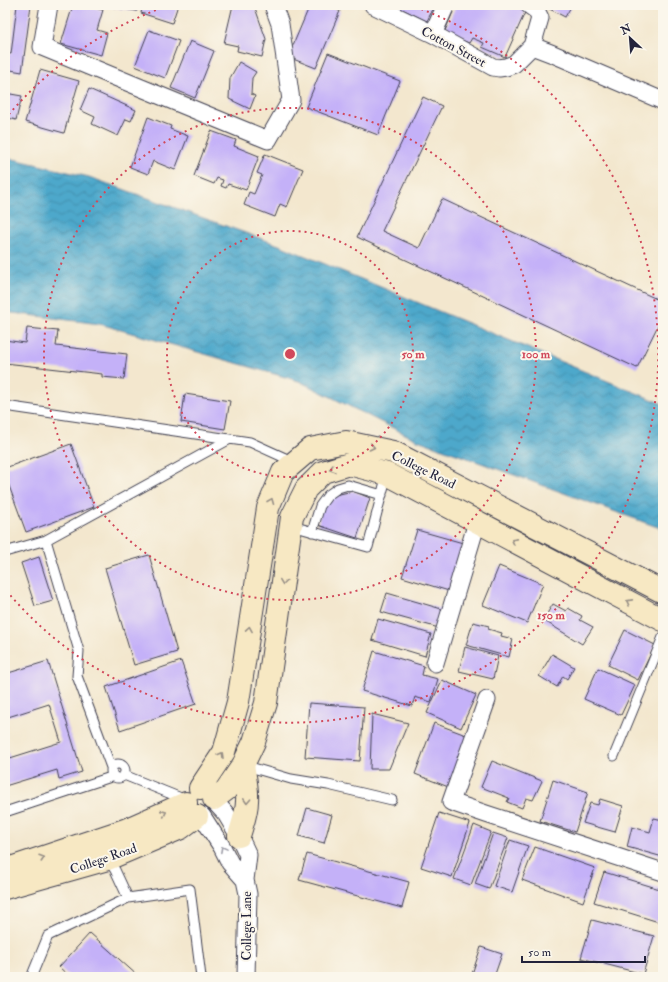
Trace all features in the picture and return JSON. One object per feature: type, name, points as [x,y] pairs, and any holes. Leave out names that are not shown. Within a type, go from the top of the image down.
[{"type":"main road","name":"College Road","points":[[5,888],[108,859],[181,828],[200,803],[224,752],[238,702],[268,508],[283,472],[310,449],[346,442],[393,452],[663,592]]},
{"type":"main road","name":"College Road","points":[[5,870],[200,803],[226,790],[243,765],[254,742],[266,703],[302,529],[292,517],[306,489],[323,472],[349,464],[384,485],[477,522],[663,620]]},
{"type":"main road","points":[[239,836],[247,802],[247,789],[243,765]]},
{"type":"street","points":[[49,5],[42,47],[268,140],[291,100],[280,24],[273,5]]},
{"type":"street","name":"Cotton Street","points":[[373,5],[433,34],[493,68],[506,67],[514,64],[532,46],[540,18],[536,10],[529,5]]},
{"type":"street","points":[[433,34],[446,5]]},
{"type":"street","points":[[532,46],[663,101]]},
{"type":"street","points":[[435,663],[477,522]]},
{"type":"street","points":[[487,700],[451,802],[663,872]]},
{"type":"street","points":[[200,803],[226,814],[239,836],[248,854],[245,880]]},
{"type":"street","name":"College Lane","points":[[200,803],[230,863],[245,880],[248,894],[246,977]]},
{"type":"lane","points":[[5,406],[250,442],[294,462]]},
{"type":"lane","points":[[5,552],[46,540],[230,439]]},
{"type":"lane","points":[[302,529],[368,547],[384,485]]},
{"type":"lane","points":[[46,540],[79,651],[77,676],[113,773],[117,777],[124,775],[200,803]]},
{"type":"lane","points":[[614,756],[663,636]]},
{"type":"lane","points":[[243,765],[291,779],[328,785],[392,800]]},
{"type":"lane","points":[[5,812],[113,773]]},
{"type":"lane","points":[[108,859],[128,898]]},
{"type":"lane","points":[[34,977],[32,975],[48,936],[128,898],[190,889],[201,977]]},
{"type":"water","points":[[5,157],[89,177],[279,245],[663,404],[663,529],[415,439],[299,381],[100,324],[5,312]]},
{"type":"building","points":[[17,5],[31,5],[22,72],[5,69],[5,53],[11,54]]},
{"type":"building","points":[[73,5],[84,5],[103,10],[97,30],[107,33],[101,55],[61,44]]},
{"type":"building","points":[[110,5],[138,5],[137,11],[110,7]]},
{"type":"building","points":[[143,5],[178,5],[172,23],[141,13]]},
{"type":"building","points":[[233,5],[254,5],[266,39],[262,57],[237,51],[238,46],[224,43]]},
{"type":"building","points":[[310,5],[326,5],[340,11],[316,68],[288,57]]},
{"type":"building","points":[[394,5],[435,5],[427,21]]},
{"type":"building","points":[[456,5],[519,5],[527,8],[505,57],[482,47],[484,43],[472,38],[469,43],[444,33]]},
{"type":"building","points":[[542,5],[572,5],[565,17]]},
{"type":"building","points":[[149,30],[179,41],[165,78],[135,66]]},
{"type":"building","points":[[190,41],[214,51],[195,98],[171,88]]},
{"type":"building","points":[[328,53],[400,81],[378,135],[306,107]]},
{"type":"building","points":[[239,62],[256,72],[252,78],[251,94],[255,96],[250,109],[229,99],[230,78]]},
{"type":"building","points":[[40,70],[79,81],[64,133],[25,122]]},
{"type":"building","points":[[89,89],[136,110],[131,121],[126,119],[118,136],[92,124],[95,117],[80,110]]},
{"type":"building","points":[[5,93],[22,96],[16,120],[5,117]]},
{"type":"building","points":[[423,97],[442,106],[382,231],[419,248],[442,199],[663,302],[663,315],[637,368],[357,237]]},
{"type":"building","points":[[148,117],[171,126],[170,129],[188,136],[175,170],[153,161],[148,174],[130,167]]},
{"type":"building","points":[[211,131],[236,140],[234,146],[259,156],[246,190],[228,184],[226,188],[221,186],[223,180],[217,178],[214,184],[194,176]]},
{"type":"building","points":[[265,154],[303,169],[287,207],[280,204],[275,217],[244,205],[249,192],[254,194],[262,175],[257,173]]},
{"type":"building","points":[[27,328],[58,331],[56,346],[127,354],[124,379],[102,377],[102,374],[5,363],[5,340],[25,343]]},
{"type":"building","points":[[185,394],[230,401],[225,429],[181,422]]},
{"type":"building","points":[[71,444],[94,507],[26,532],[5,475],[5,468]]},
{"type":"building","points":[[353,491],[370,498],[357,538],[318,525],[321,508],[331,496]]},
{"type":"building","points":[[417,530],[463,543],[449,591],[402,577]]},
{"type":"building","points":[[149,555],[177,652],[134,665],[105,568]]},
{"type":"building","points":[[39,557],[53,601],[35,606],[21,563]]},
{"type":"building","points":[[499,566],[543,584],[527,623],[483,605]]},
{"type":"building","points":[[387,593],[445,610],[439,628],[381,612]]},
{"type":"building","points":[[553,604],[566,611],[568,608],[582,616],[580,620],[593,627],[582,644],[543,620]]},
{"type":"building","points":[[378,619],[431,634],[425,656],[372,640]]},
{"type":"building","points":[[473,622],[489,626],[488,629],[502,633],[501,636],[513,639],[509,657],[466,645]]},
{"type":"building","points":[[625,630],[655,645],[638,680],[608,665]]},
{"type":"building","points":[[465,647],[498,656],[493,679],[459,671]]},
{"type":"building","points":[[374,651],[424,666],[422,675],[438,679],[431,702],[415,697],[412,706],[362,691]]},
{"type":"building","points":[[552,654],[574,667],[567,679],[563,676],[557,687],[539,676]]},
{"type":"building","points":[[48,661],[82,772],[59,779],[57,770],[5,786],[5,744],[10,758],[61,742],[49,704],[5,718],[5,674]]},
{"type":"building","points":[[181,661],[196,704],[120,730],[106,687]]},
{"type":"building","points":[[598,668],[635,685],[621,715],[584,699]]},
{"type":"building","points":[[442,680],[476,695],[461,728],[427,713]]},
{"type":"building","points":[[309,703],[364,707],[360,761],[305,757]]},
{"type":"building","points":[[372,714],[408,723],[389,769],[370,769]]},
{"type":"building","points":[[434,723],[471,737],[451,788],[415,774]]},
{"type":"building","points":[[492,761],[542,781],[533,800],[526,798],[522,808],[507,802],[509,798],[481,787]]},
{"type":"building","points":[[553,780],[588,792],[575,832],[540,821]]},
{"type":"building","points":[[600,799],[623,806],[615,832],[583,823],[590,803],[598,805]]},
{"type":"building","points":[[307,808],[332,815],[324,843],[299,836]]},
{"type":"building","points":[[439,813],[470,823],[452,877],[421,867]]},
{"type":"building","points":[[654,818],[663,820],[663,857],[627,847],[632,827],[650,832]]},
{"type":"building","points":[[474,825],[491,832],[471,885],[454,879]]},
{"type":"building","points":[[493,833],[508,838],[489,889],[475,884]]},
{"type":"building","points":[[510,840],[528,846],[512,892],[494,886]]},
{"type":"building","points":[[535,847],[595,868],[583,902],[522,880]]},
{"type":"building","points":[[307,854],[409,882],[402,908],[299,880]]},
{"type":"building","points":[[604,872],[663,890],[662,923],[594,902]]},
{"type":"building","points":[[592,920],[654,936],[643,974],[581,958]]},
{"type":"building","points":[[90,933],[139,977],[70,977],[59,967]]},
{"type":"building","points":[[481,947],[502,954],[494,977],[471,977]]}]
